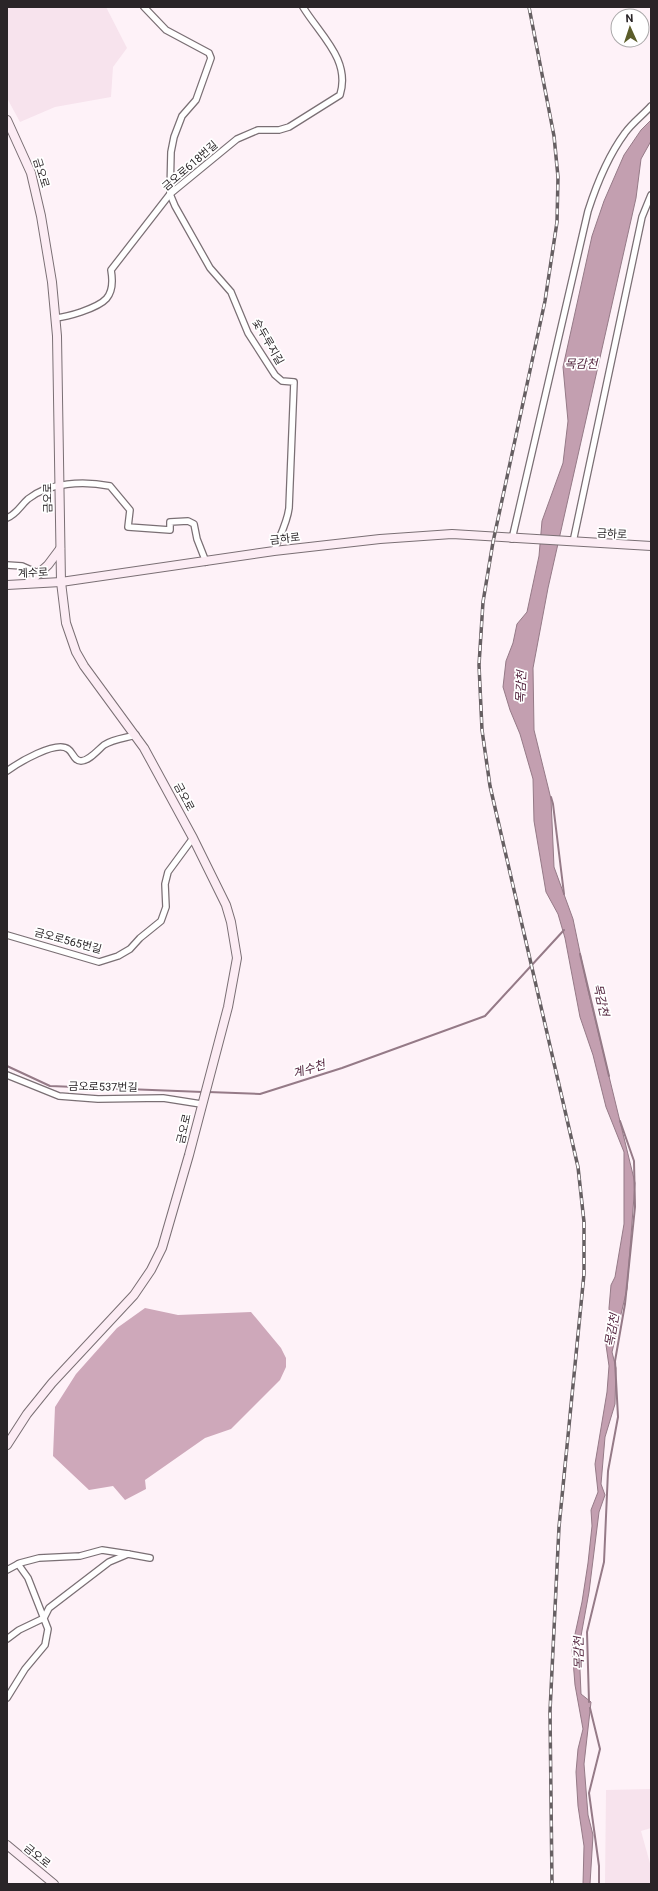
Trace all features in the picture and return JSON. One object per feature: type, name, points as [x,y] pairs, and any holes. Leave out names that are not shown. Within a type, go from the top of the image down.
[{"type":"main road","name":"금오로","points":[[7,120],[27,161],[35,189],[48,255],[56,318],[61,582],[66,623],[76,652],[84,666],[136,735],[193,838],[226,905],[231,922],[237,958],[233,985],[189,1155],[167,1234],[151,1270],[123,1308],[52,1383],[27,1414],[7,1445]]},
{"type":"main road","name":"금하로","points":[[61,582],[274,551],[380,538],[452,534],[512,539],[651,546]]},
{"type":"main road","points":[[26,584],[40,574],[60,549]]},
{"type":"main road","name":"계수로","points":[[7,585],[61,582]]},
{"type":"main road","name":"금오로","points":[[7,1845],[51,1882]]},
{"type":"street","points":[[144,7],[166,30],[209,52],[211,58],[196,100],[182,116],[174,137],[171,152],[170,194]]},
{"type":"street","name":"금오로618번길","points":[[56,318],[67,317],[103,303],[113,288],[112,270],[170,194],[237,139],[258,130],[279,130],[289,127],[340,95],[343,77],[338,57],[303,7]]},
{"type":"street","points":[[512,539],[588,211],[596,187],[608,161],[625,132],[651,106]]},
{"type":"street","name":"숯두루지길","points":[[170,194],[210,268],[231,292],[248,333],[275,375],[282,381],[294,382],[289,508],[286,524],[280,533],[274,551]]},
{"type":"street","points":[[573,542],[642,217],[651,194]]},
{"type":"street","points":[[7,518],[18,511],[27,500],[35,494],[59,485],[110,486],[130,510],[128,527],[170,530],[170,522],[188,521],[194,524],[197,539],[206,562]]},
{"type":"street","points":[[7,565],[22,566],[40,574]]},
{"type":"street","points":[[7,771],[28,757],[57,747],[69,749],[76,759],[81,761],[108,743],[136,735]]},
{"type":"street","name":"금오로565번길","points":[[7,935],[99,962],[118,956],[130,949],[140,938],[161,921],[166,908],[165,884],[168,872],[193,838]]},
{"type":"street","name":"금오로537번길","points":[[7,1075],[59,1096],[98,1099],[163,1098],[202,1102]]},
{"type":"street","points":[[7,1570],[18,1564],[39,1558],[80,1556],[102,1550],[150,1558]]},
{"type":"street","points":[[7,1639],[19,1630],[44,1618],[49,1608],[108,1562],[128,1554]]},
{"type":"street","points":[[7,1698],[25,1669],[45,1645],[48,1629],[28,1578],[18,1564]]},
{"type":"shaded area","points":[[7,7],[106,7],[127,48],[113,67],[111,97],[55,107],[20,122],[7,98]]},
{"type":"shaded area","points":[[145,1308],[178,1315],[251,1312],[281,1348],[286,1358],[286,1367],[280,1380],[231,1429],[205,1438],[145,1480],[146,1489],[125,1500],[113,1486],[89,1490],[53,1456],[55,1407],[76,1374],[117,1328]]},
{"type":"shaded area","points":[[651,1789],[651,1828],[641,1831],[651,1867],[651,1884],[605,1884],[606,1790]]},
{"type":"water","name":"목감천","points":[[651,120],[651,141],[641,159],[636,198],[548,588],[533,668],[534,730],[551,799],[554,867],[573,919],[587,986],[635,1183],[627,1289],[612,1352],[616,1368],[615,1404],[605,1437],[601,1484],[605,1495],[599,1512],[589,1592],[579,1647],[581,1694],[591,1702],[584,1764],[588,1815],[593,1835],[590,1884],[583,1884],[584,1846],[578,1806],[576,1772],[578,1749],[583,1729],[575,1685],[572,1648],[582,1602],[588,1563],[592,1526],[591,1510],[598,1492],[595,1464],[607,1392],[609,1366],[606,1345],[610,1324],[609,1308],[611,1285],[615,1277],[624,1224],[624,1152],[606,1107],[593,1055],[580,1017],[565,938],[558,914],[546,892],[534,821],[533,779],[520,734],[510,710],[503,687],[506,661],[513,643],[517,624],[527,612],[539,556],[542,521],[563,463],[568,421],[563,367],[592,236],[604,201],[624,155],[641,130]]},
{"type":"waterway","name":"목감천","points":[[551,797],[564,894]]},
{"type":"waterway","name":"계수천","points":[[208,1092],[260,1094],[342,1068],[485,1016],[564,930]]},
{"type":"waterway","name":"목감천","points":[[580,954],[609,1076]]},
{"type":"waterway","name":"계수천","points":[[7,1066],[50,1086],[203,1092]]},
{"type":"waterway","name":"목감천","points":[[589,1702],[587,1632],[604,1562],[608,1471],[618,1417],[615,1361],[625,1304],[635,1207],[634,1161],[620,1121]]},
{"type":"waterway","name":"목감천","points":[[590,1708],[600,1749],[589,1793],[599,1866],[599,1884]]},
{"type":"railway","points":[[529,7],[554,136],[558,177],[557,222],[545,301],[493,542],[483,602],[479,665],[482,730],[490,786],[578,1167],[584,1222],[584,1274],[559,1527],[550,1711],[552,1884]]}]
